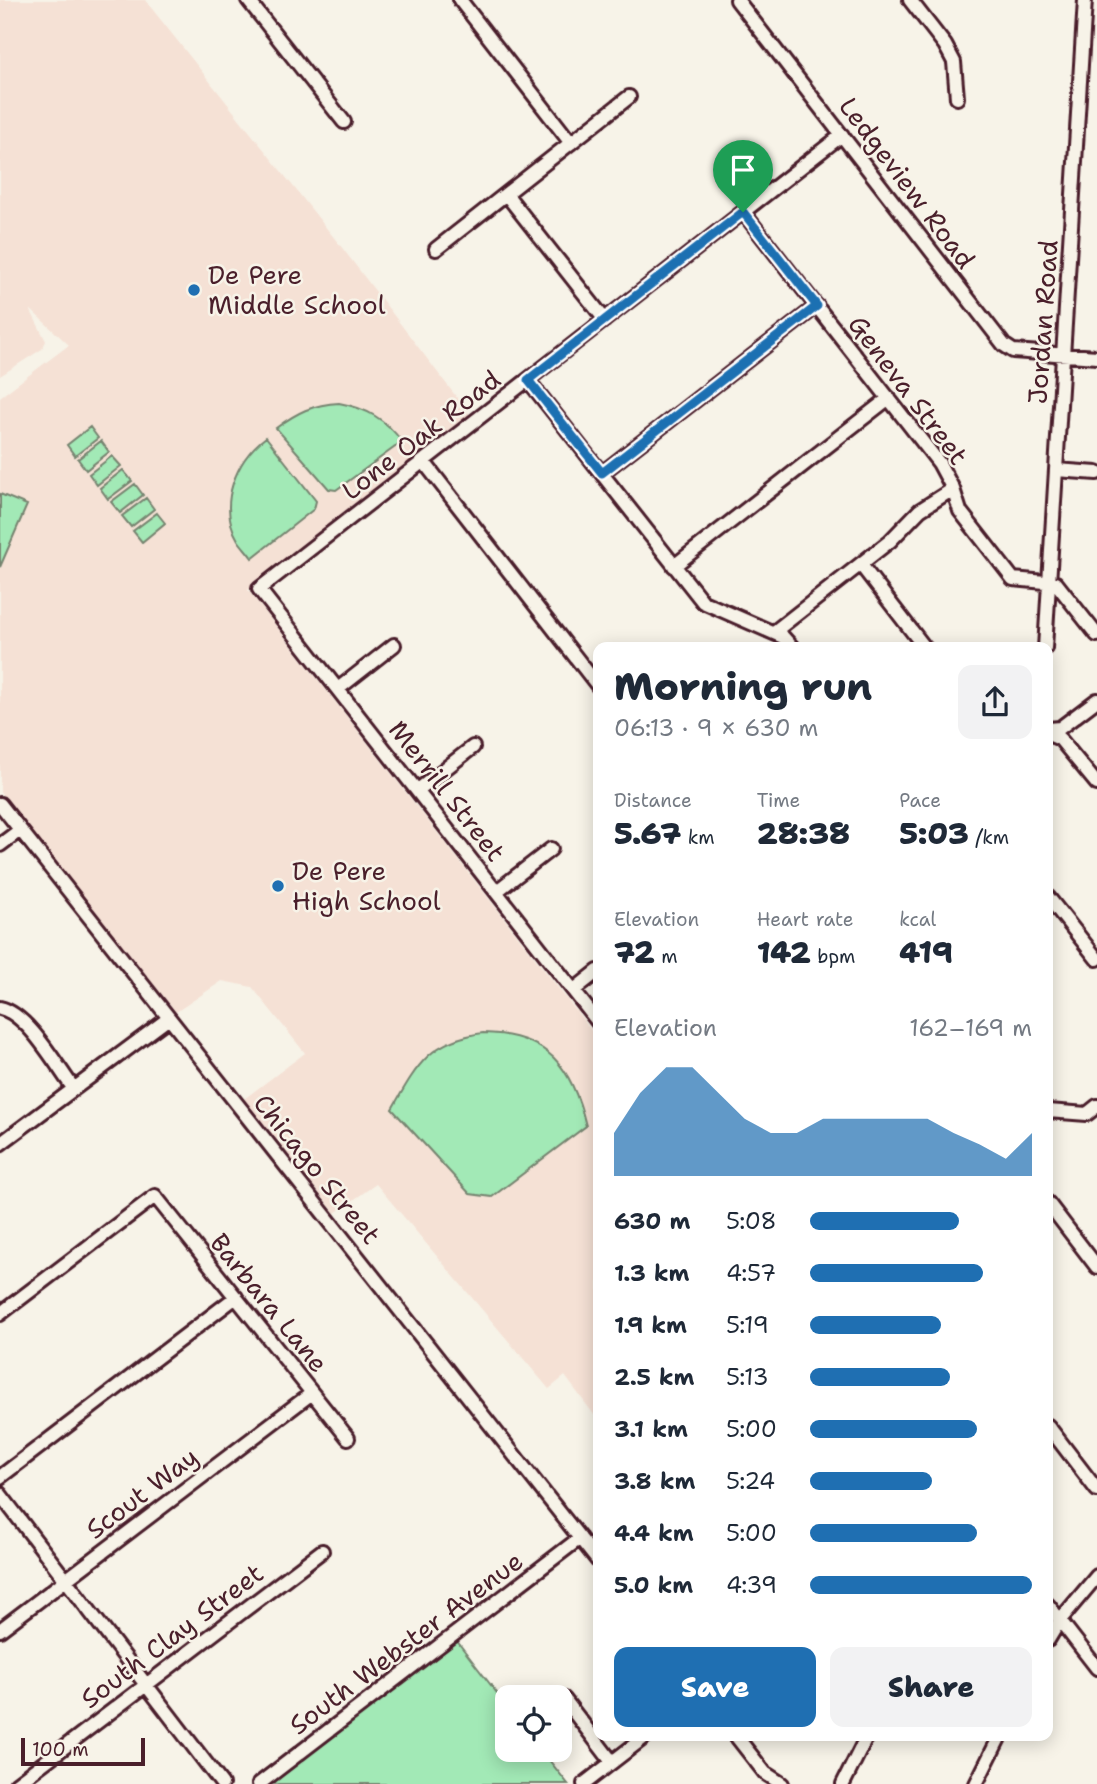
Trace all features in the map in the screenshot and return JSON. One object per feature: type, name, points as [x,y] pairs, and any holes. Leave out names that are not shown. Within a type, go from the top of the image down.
[{"type":"street","points":[[248,0],[344,121]]},
{"type":"street","points":[[460,0],[571,143]]},
{"type":"street","name":"Ledgeview Road","points":[[737,0],[1004,345],[1013,351],[1097,357]]},
{"type":"street","points":[[910,0],[954,62],[957,98]]},
{"type":"street","name":"Jordan Road","points":[[1045,642],[1085,0]]},
{"type":"street","points":[[436,249],[629,97]]},
{"type":"street","name":"Lone Oak Road","points":[[259,589],[842,135]]},
{"type":"street","points":[[506,194],[605,320]]},
{"type":"street","name":"Geneva Street","points":[[743,212],[939,463],[953,489],[960,511],[1013,579],[1049,581]]},
{"type":"street","points":[[602,473],[817,306]]},
{"type":"street","points":[[528,380],[699,597],[710,606],[774,632],[788,642]]},
{"type":"street","points":[[674,566],[889,398]]},
{"type":"street","points":[[424,462],[593,680]]},
{"type":"street","points":[[1056,470],[1097,473]]},
{"type":"street","points":[[774,632],[890,541],[920,510],[953,489]]},
{"type":"street","points":[[861,565],[920,642]]},
{"type":"street","points":[[1049,581],[1056,583],[1097,635]]},
{"type":"street","name":"Merrill Street","points":[[259,589],[593,1015]]},
{"type":"street","points":[[338,690],[394,645]]},
{"type":"street","points":[[1053,730],[1097,700]]},
{"type":"street","points":[[1053,735],[1060,739],[1097,784]]},
{"type":"street","points":[[418,790],[472,747]]},
{"type":"street","name":"Chicago Street","points":[[0,804],[593,1555]]},
{"type":"street","points":[[0,845],[20,830]]},
{"type":"street","points":[[497,891],[551,849]]},
{"type":"street","points":[[1053,903],[1097,959]]},
{"type":"street","points":[[574,990],[593,975]]},
{"type":"street","points":[[0,1008],[10,1011],[22,1020],[74,1089]]},
{"type":"street","points":[[0,1144],[169,1018]]},
{"type":"street","points":[[1053,1111],[1087,1114],[1096,1108]]},
{"type":"street","name":"Barbara Lane","points":[[0,1314],[155,1196],[348,1438]]},
{"type":"street","points":[[1053,1210],[1097,1267]]},
{"type":"street","points":[[0,1477],[236,1297]]},
{"type":"street","name":"Scout Way","points":[[0,1630],[312,1393]]},
{"type":"street","points":[[1053,1433],[1097,1490]]},
{"type":"street","points":[[0,1494],[222,1784]]},
{"type":"street","name":"South Webster Avenue","points":[[259,1784],[580,1538]]},
{"type":"street","name":"South Clay Street","points":[[16,1784],[321,1551]]},
{"type":"street","points":[[1053,1632],[1097,1576]]},
{"type":"street","points":[[1053,1611],[1097,1668]]},
{"type":"street","points":[[572,1710],[593,1737]]},
{"type":"street","points":[[596,1741],[612,1762]]},
{"type":"street","points":[[584,1784],[639,1741]]},
{"type":"street","points":[[740,1741],[765,1773],[782,1784]]},
{"type":"street","points":[[843,1784],[864,1741]]},
{"type":"street","points":[[976,1784],[998,1741]]},
{"type":"shaded area","name":"De Pere High School","points":[[0,0],[145,0],[343,249],[471,416],[248,590],[593,1033],[593,1413],[565,1376],[549,1389],[376,1184],[335,1213],[244,1099],[305,1053],[252,987],[222,981],[176,1012],[0,792],[0,397],[69,345],[30,309],[46,341],[42,349],[0,376]]},
{"type":"green space","points":[[339,403],[375,416],[402,442],[336,490],[329,489],[276,428],[305,410]]},
{"type":"green space","points":[[90,427],[98,438],[75,456],[67,445]]},
{"type":"green space","points":[[266,437],[316,501],[314,509],[252,558],[238,540],[232,526],[230,498],[238,470]]},
{"type":"green space","points":[[101,441],[109,452],[86,470],[78,459]]},
{"type":"green space","points":[[112,456],[121,466],[97,485],[89,474]]},
{"type":"green space","points":[[123,470],[132,481],[108,499],[100,488]]},
{"type":"green space","points":[[135,484],[143,495],[120,513],[111,502]]},
{"type":"green space","points":[[0,494],[27,505],[0,567]]},
{"type":"green space","points":[[146,498],[154,509],[131,527],[122,516]]},
{"type":"green space","points":[[157,513],[165,523],[142,542],[133,531]]},
{"type":"green space","points":[[483,1033],[525,1040],[554,1058],[573,1087],[586,1126],[492,1197],[470,1194],[392,1109],[427,1057],[450,1042]]},
{"type":"green space","points":[[453,1636],[495,1690],[495,1762],[551,1762],[568,1784],[259,1784]]},
{"type":"place","name":"De Pere Middle School","points":[[194,290]]},
{"type":"place","name":"De Pere High School","points":[[278,886]]},
{"type":"route","points":[[743,212],[817,306],[602,473],[528,380],[743,212]]}]
